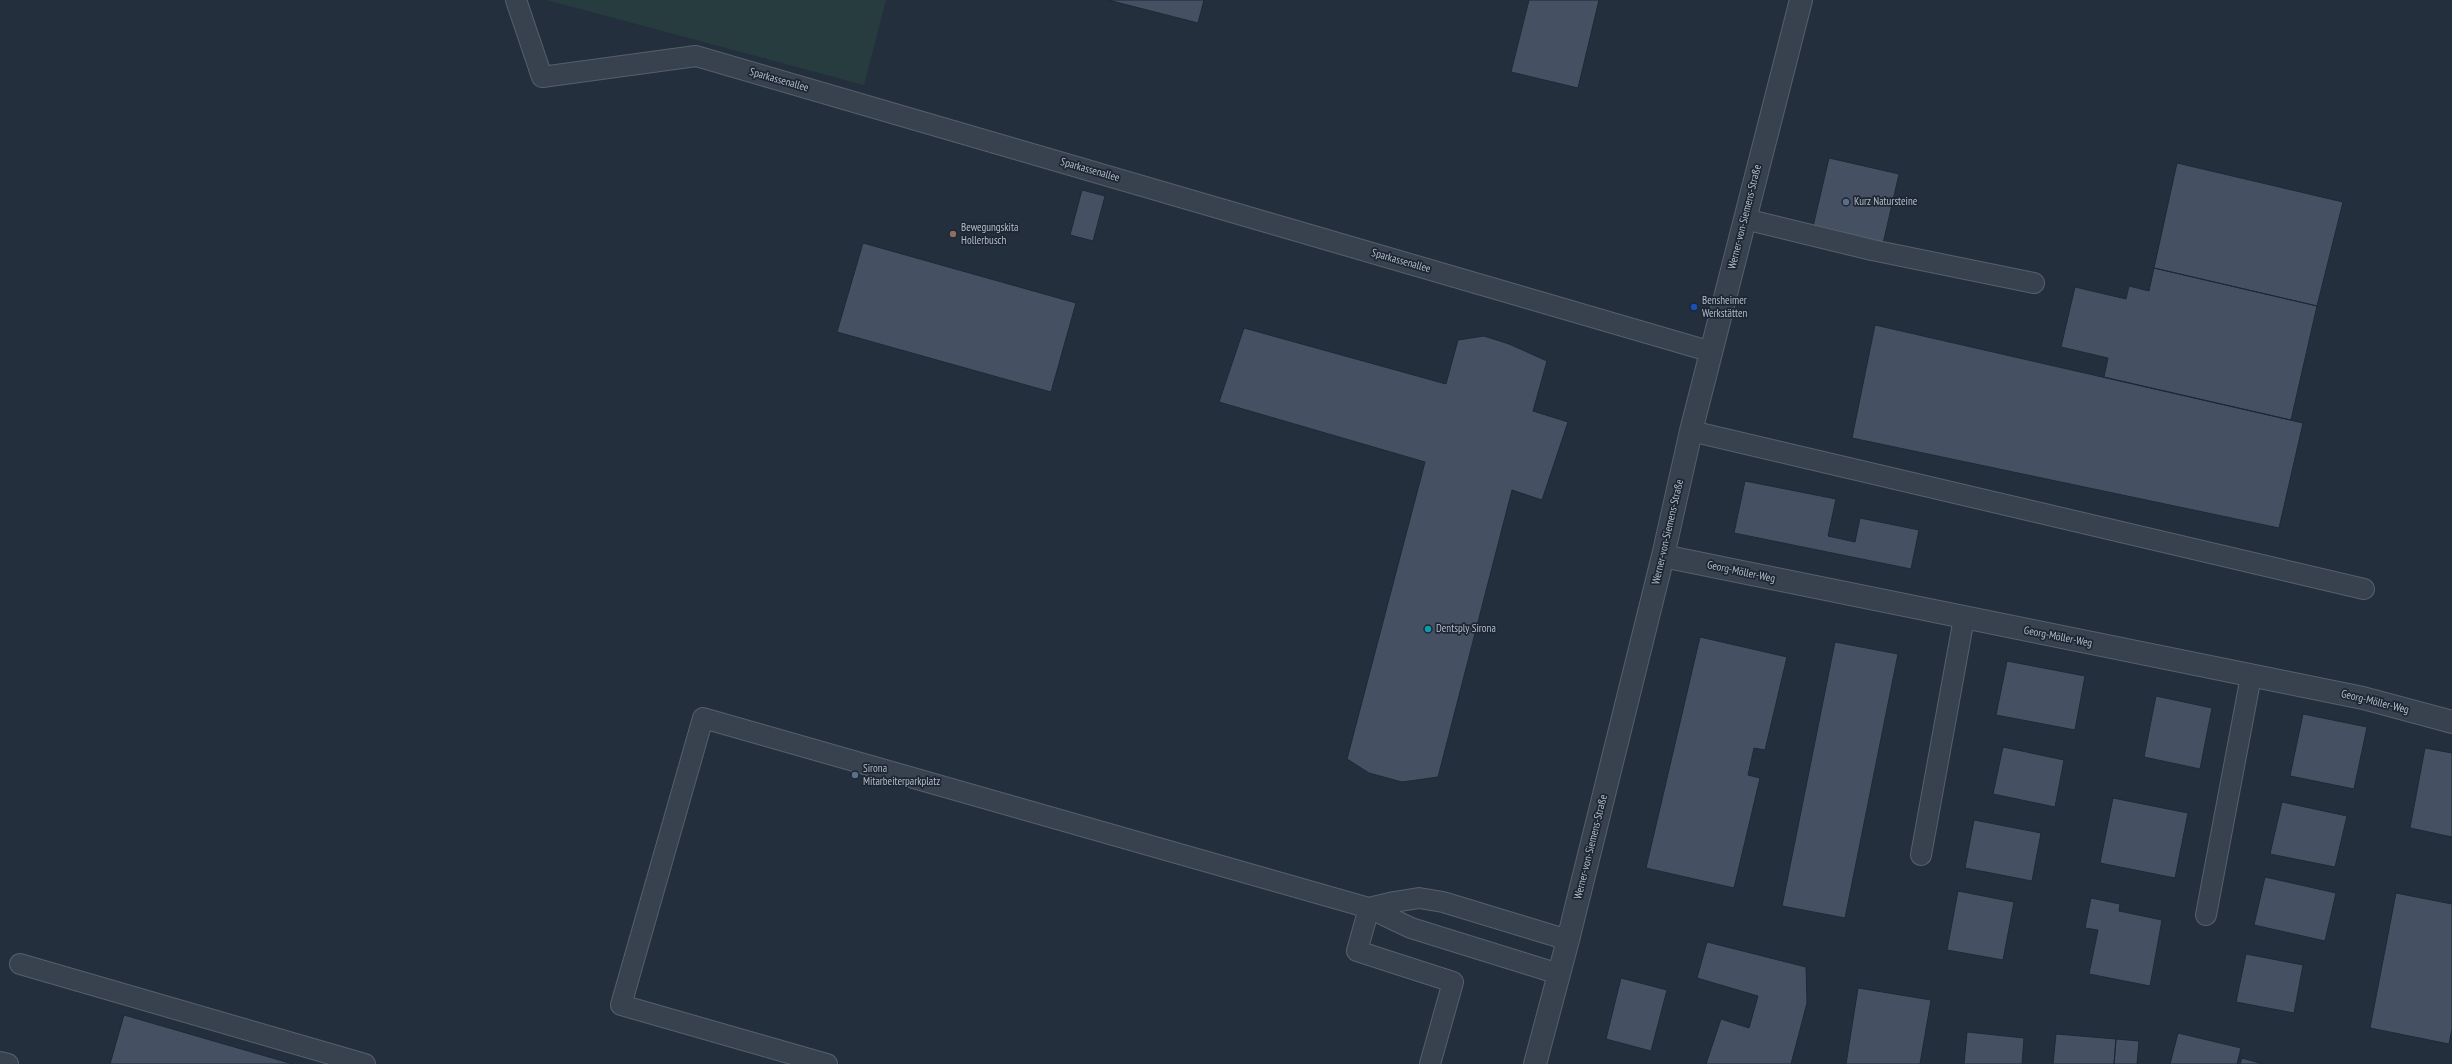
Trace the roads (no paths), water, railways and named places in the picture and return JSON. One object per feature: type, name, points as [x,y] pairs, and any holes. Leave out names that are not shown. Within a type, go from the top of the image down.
[{"type":"street","name":"Werner-von-Siemens-Straße","points":[[1535,1064],[1568,940],[1663,556],[1691,430],[1801,0]]},
{"type":"street","name":"Georg-Möller-Weg","points":[[1663,556],[2363,698],[2452,722]]},
{"type":"lane","name":"Sparkassenallee","points":[[516,0],[542,77],[696,56],[1712,352]]},
{"type":"lane","points":[[1745,219],[1872,250],[2034,283]]},
{"type":"lane","points":[[1691,430],[2364,589]]},
{"type":"lane","points":[[1921,856],[1964,618]]},
{"type":"lane","points":[[2206,915],[2251,676]]},
{"type":"lane","points":[[826,1064],[621,1004],[703,718],[1369,908],[1411,928],[1559,974]]},
{"type":"lane","points":[[1369,908],[1419,898],[1443,902],[1568,940]]},
{"type":"lane","points":[[1369,908],[1357,951],[1453,982],[1430,1064]]},
{"type":"lane","points":[[20,964],[365,1064]]},
{"type":"lane","points":[[0,1062],[8,1064]]},
{"type":"place","name":"Kurz Natursteine","points":[[1846,202]]},
{"type":"place","name":"Bewegungskita Hollerbusch","points":[[953,234]]},
{"type":"place","name":"Bensheimer Werkstätten","points":[[1694,307]]},
{"type":"place","name":"Dentsply Sirona","points":[[1428,629]]},
{"type":"place","name":"Sirona Mitarbeiterparkplatz","points":[[855,775]]}]
